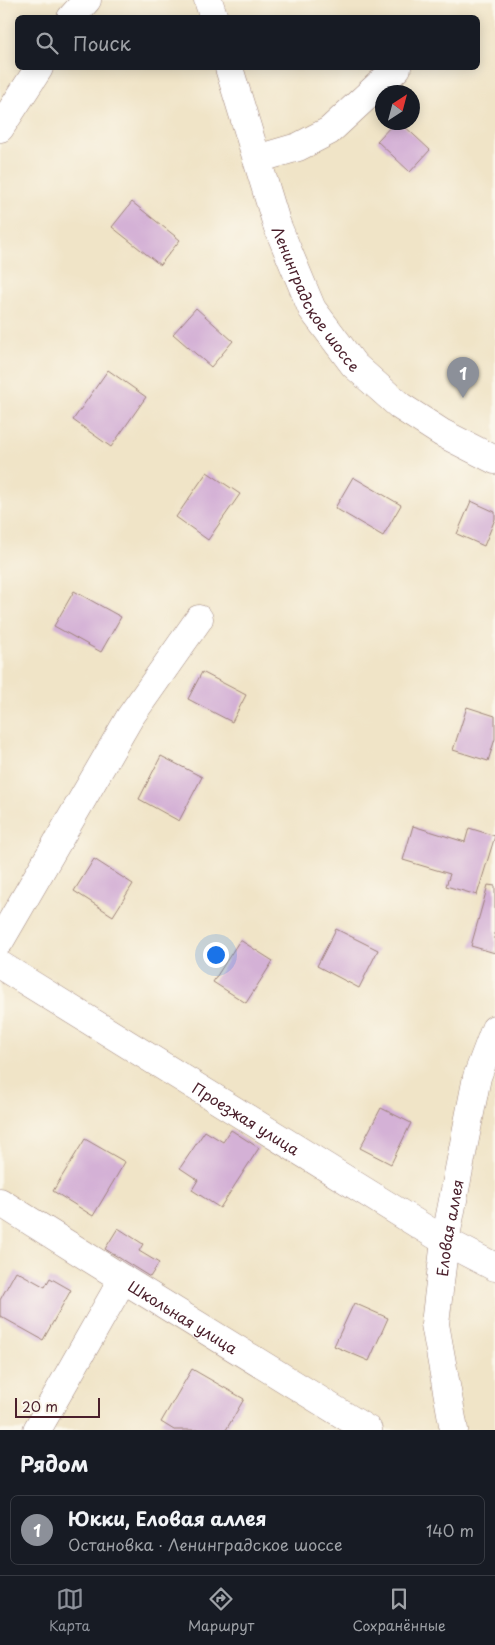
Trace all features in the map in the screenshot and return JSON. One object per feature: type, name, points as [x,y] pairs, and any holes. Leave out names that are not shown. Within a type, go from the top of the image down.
[{"type":"street","points":[[74,15],[87,0]]},
{"type":"street","points":[[0,128],[38,70]]},
{"type":"street","name":"Ленинградское шоссе","points":[[230,70],[277,225],[312,309],[354,365],[400,406],[442,433],[495,460]]},
{"type":"street","points":[[257,159],[298,147],[329,131],[394,70]]},
{"type":"street","points":[[0,941],[130,718],[200,618]]},
{"type":"street","name":"Проезжая улица","points":[[0,965],[445,1241],[495,1267]]},
{"type":"street","name":"Еловая аллея","points":[[454,1430],[435,1324],[445,1241],[477,1077],[495,1029]]},
{"type":"street","name":"Школьная улица","points":[[0,1202],[123,1280],[368,1430]]},
{"type":"street","points":[[37,1430],[123,1280]]},
{"type":"building","points":[[387,130],[409,130],[430,150],[410,172],[377,141]]},
{"type":"building","points":[[132,202],[180,240],[160,265],[112,227]]},
{"type":"building","points":[[196,308],[233,341],[211,367],[173,334]]},
{"type":"building","points":[[108,370],[146,397],[111,447],[73,420]]},
{"type":"building","points":[[207,472],[240,494],[208,540],[176,517]]},
{"type":"building","points":[[353,477],[401,505],[383,536],[335,508]]},
{"type":"building","points":[[471,501],[495,512],[495,519],[484,546],[457,534]]},
{"type":"building","points":[[74,591],[121,617],[101,652],[54,626]]},
{"type":"building","points":[[202,672],[246,695],[232,722],[188,699]]},
{"type":"building","points":[[467,707],[495,716],[495,739],[488,761],[453,750]]},
{"type":"building","points":[[161,756],[202,777],[179,821],[139,799]]},
{"type":"building","points":[[413,826],[465,842],[469,828],[495,836],[477,895],[446,886],[450,874],[403,860]]},
{"type":"building","points":[[94,859],[133,884],[113,916],[74,891]]},
{"type":"building","points":[[488,885],[495,886],[495,953],[471,946]]},
{"type":"building","points":[[336,929],[378,950],[359,988],[317,966]]},
{"type":"building","points":[[240,940],[273,961],[246,1003],[213,982]]},
{"type":"building","points":[[381,1108],[411,1123],[391,1164],[360,1148]]},
{"type":"building","points":[[231,1130],[259,1148],[220,1208],[192,1190],[198,1180],[180,1168],[205,1131],[223,1142]]},
{"type":"building","points":[[85,1139],[125,1162],[93,1216],[53,1191]]},
{"type":"building","points":[[118,1228],[143,1244],[139,1251],[159,1263],[150,1277],[105,1249]]},
{"type":"building","points":[[16,1271],[45,1287],[50,1278],[71,1290],[43,1340],[0,1316],[0,1300]]},
{"type":"building","points":[[354,1303],[388,1318],[369,1361],[334,1346]]},
{"type":"building","points":[[192,1369],[244,1399],[226,1430],[174,1430],[161,1422]]},
{"type":"place","name":"Юкки, Еловая аллея","points":[[463,398]]}]
